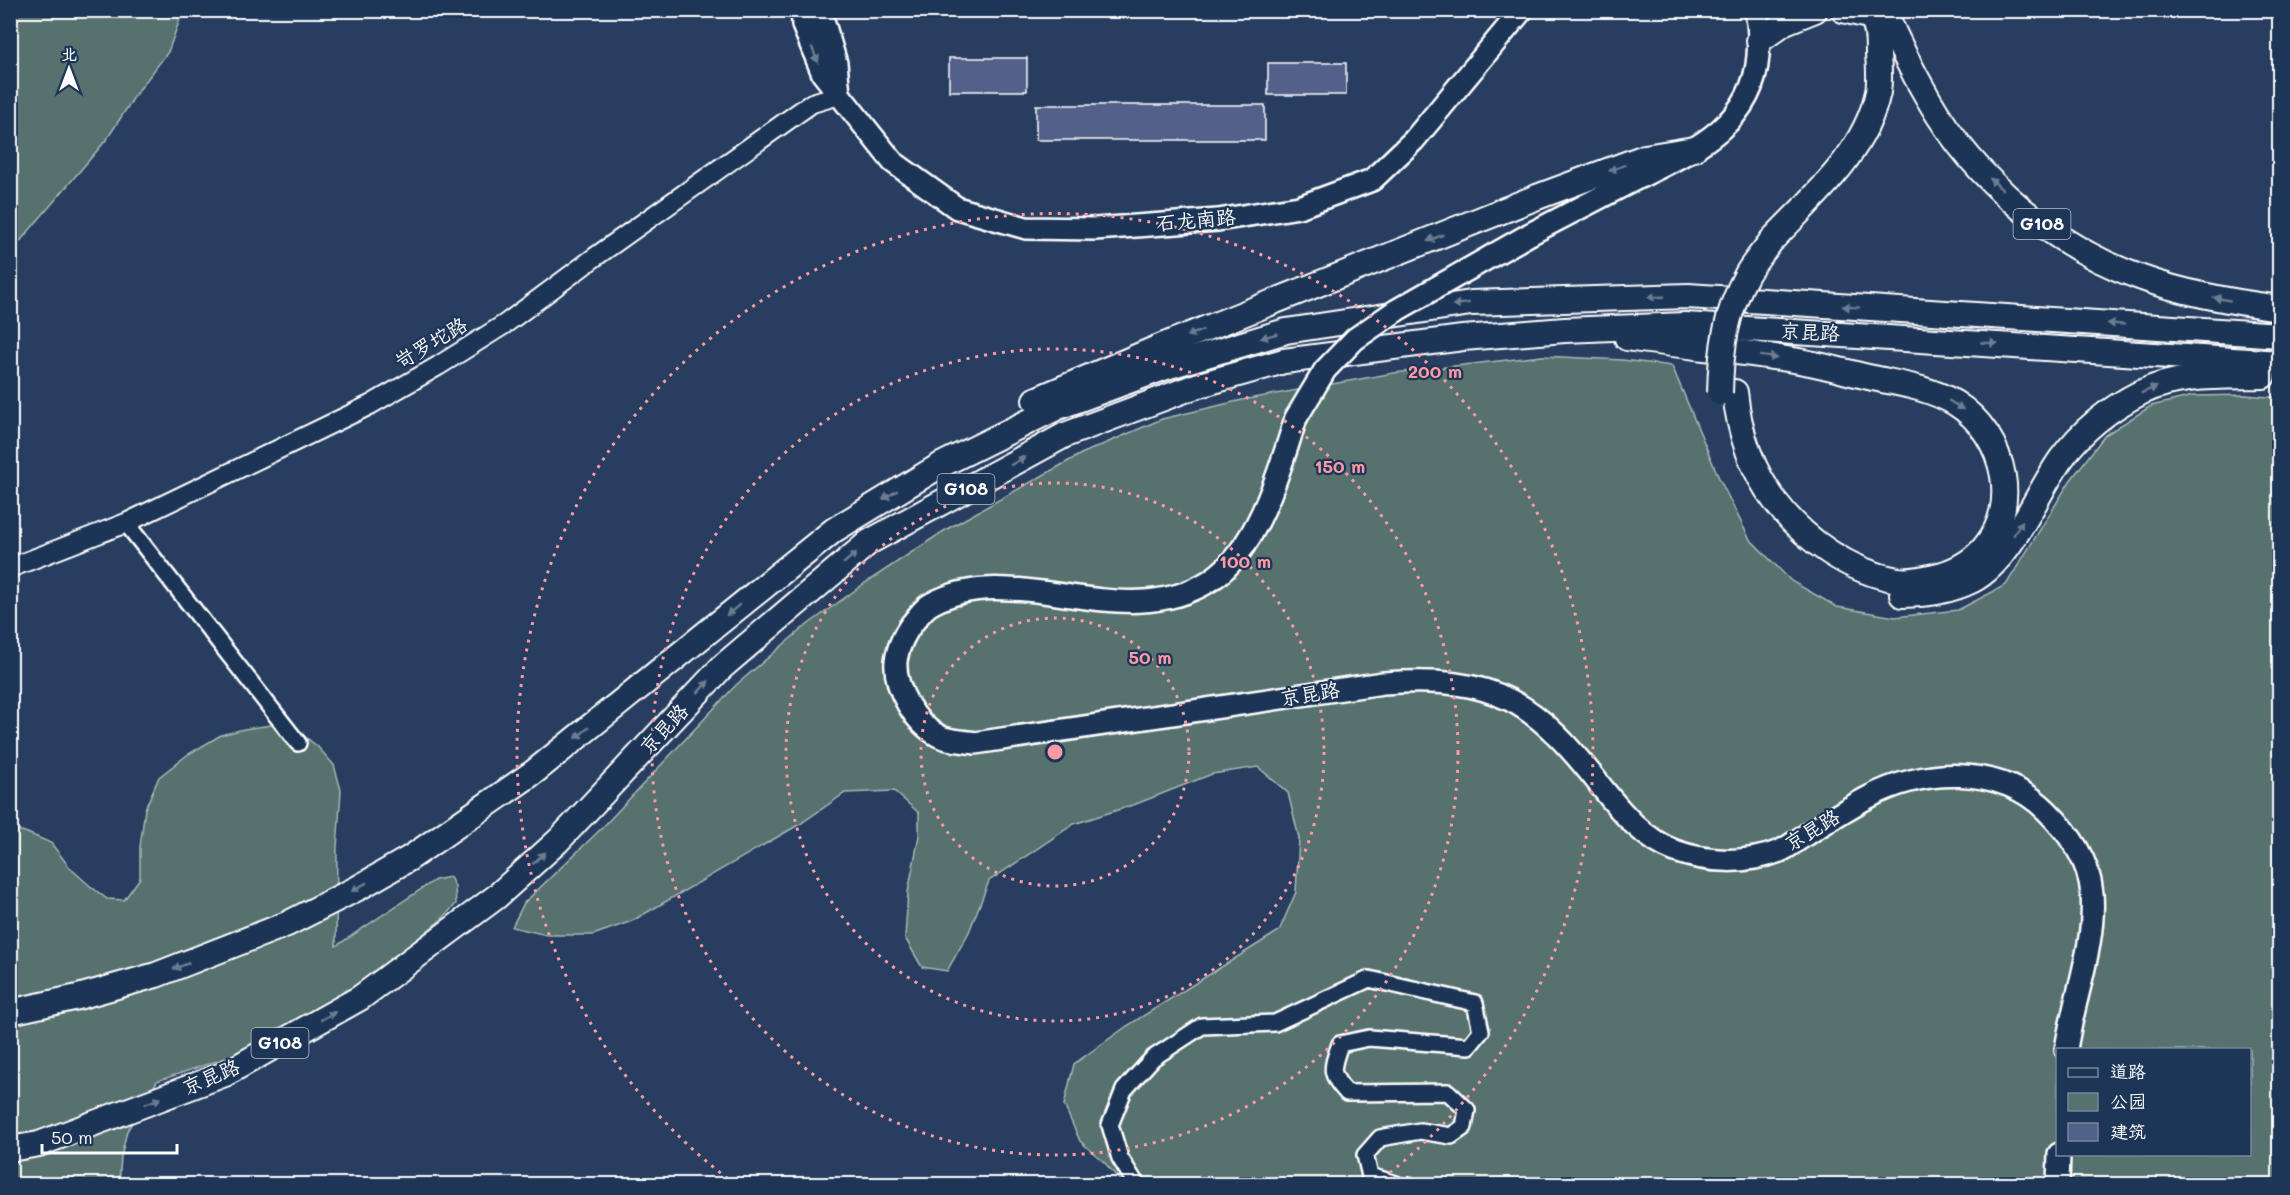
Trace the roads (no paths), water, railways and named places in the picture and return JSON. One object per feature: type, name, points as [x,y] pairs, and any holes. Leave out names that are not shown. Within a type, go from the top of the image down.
[{"type":"highway","points":[[1759,41],[1785,22],[1815,10]]},
{"type":"highway","points":[[1843,10],[1879,15],[1877,29],[1879,89],[1870,120],[1851,154],[1778,246],[1748,273],[1728,316],[1721,355],[1727,392],[1727,434],[1747,483],[1762,508],[1800,549],[1827,569],[1863,587],[1898,595],[1934,594],[1975,579],[1996,561],[2061,459],[2084,432],[2114,408],[2143,392],[2190,378],[2280,375]]},
{"type":"highway","name":"G108","points":[[1879,15],[1929,101],[1981,170],[2013,201],[2052,233],[2097,258],[2141,278],[2201,295],[2280,308]]},
{"type":"highway","points":[[940,465],[969,433],[1051,392],[1537,197],[1645,157],[1694,149]]},
{"type":"highway","name":"京昆路","points":[[10,1012],[78,997],[156,975],[287,924],[358,888],[410,858],[534,772],[834,530],[940,465],[1058,407],[1166,367],[1286,331],[1471,303],[1688,296],[2280,335]]},
{"type":"highway","name":"京昆路","points":[[10,1149],[39,1143],[225,1074],[360,998],[496,897],[558,841],[722,667],[869,542],[1065,435],[1196,386],[1284,361],[1463,338],[1565,330],[1685,325],[2280,363]]},
{"type":"highway","points":[[1565,330],[1795,360],[1920,388],[1954,402],[1974,417],[1989,437],[2000,459],[2004,484],[2003,508],[1995,534],[1979,555],[1957,569],[1929,578],[1900,580],[1865,571],[1833,555],[1807,535],[1787,515],[1760,477],[1727,392]]},
{"type":"main road","name":"石龙南路","points":[[801,10],[803,25],[822,74],[893,162],[957,208],[1026,228],[1095,229],[1218,220],[1299,207],[1372,180],[1414,141],[1522,10]]},
{"type":"main road","points":[[820,10],[836,63],[839,94]]},
{"type":"main road","points":[[1694,149],[1733,119],[1750,91],[1757,66],[1759,41],[1755,10]]},
{"type":"main road","name":"京昆路","points":[[1694,149],[1530,234],[1397,310],[1355,339],[1325,370],[1296,417],[1282,462],[1256,529],[1238,554],[1211,580],[1179,595],[1142,602],[1101,600],[1021,590],[955,592],[928,605],[906,630],[896,661],[902,692],[917,719],[940,737],[975,743],[1383,684],[1418,681],[1468,685],[1494,692],[1538,716],[1559,735],[1635,825],[1658,843],[1674,851],[1723,861],[1750,858],[1780,850],[1870,796],[1900,783],[1947,775],[2001,782],[2036,802],[2061,825],[2077,846],[2088,870],[2092,894],[2091,915],[2066,1048]]},
{"type":"main road","points":[[2058,1185],[2059,1156]]},
{"type":"street","name":"岢罗坨路","points":[[10,568],[126,523],[370,405],[505,324],[603,251],[812,104],[839,94]]},
{"type":"street","points":[[126,523],[298,743]]},
{"type":"street","points":[[1136,1185],[1120,1158],[1110,1125],[1124,1090],[1153,1058],[1202,1026],[1275,1023],[1368,979],[1475,1003],[1481,1031],[1470,1046],[1369,1038],[1340,1044],[1332,1069],[1335,1081],[1347,1093],[1448,1092],[1467,1110],[1464,1127],[1451,1136],[1420,1131],[1380,1138],[1365,1155],[1370,1176],[1396,1185]]}]
